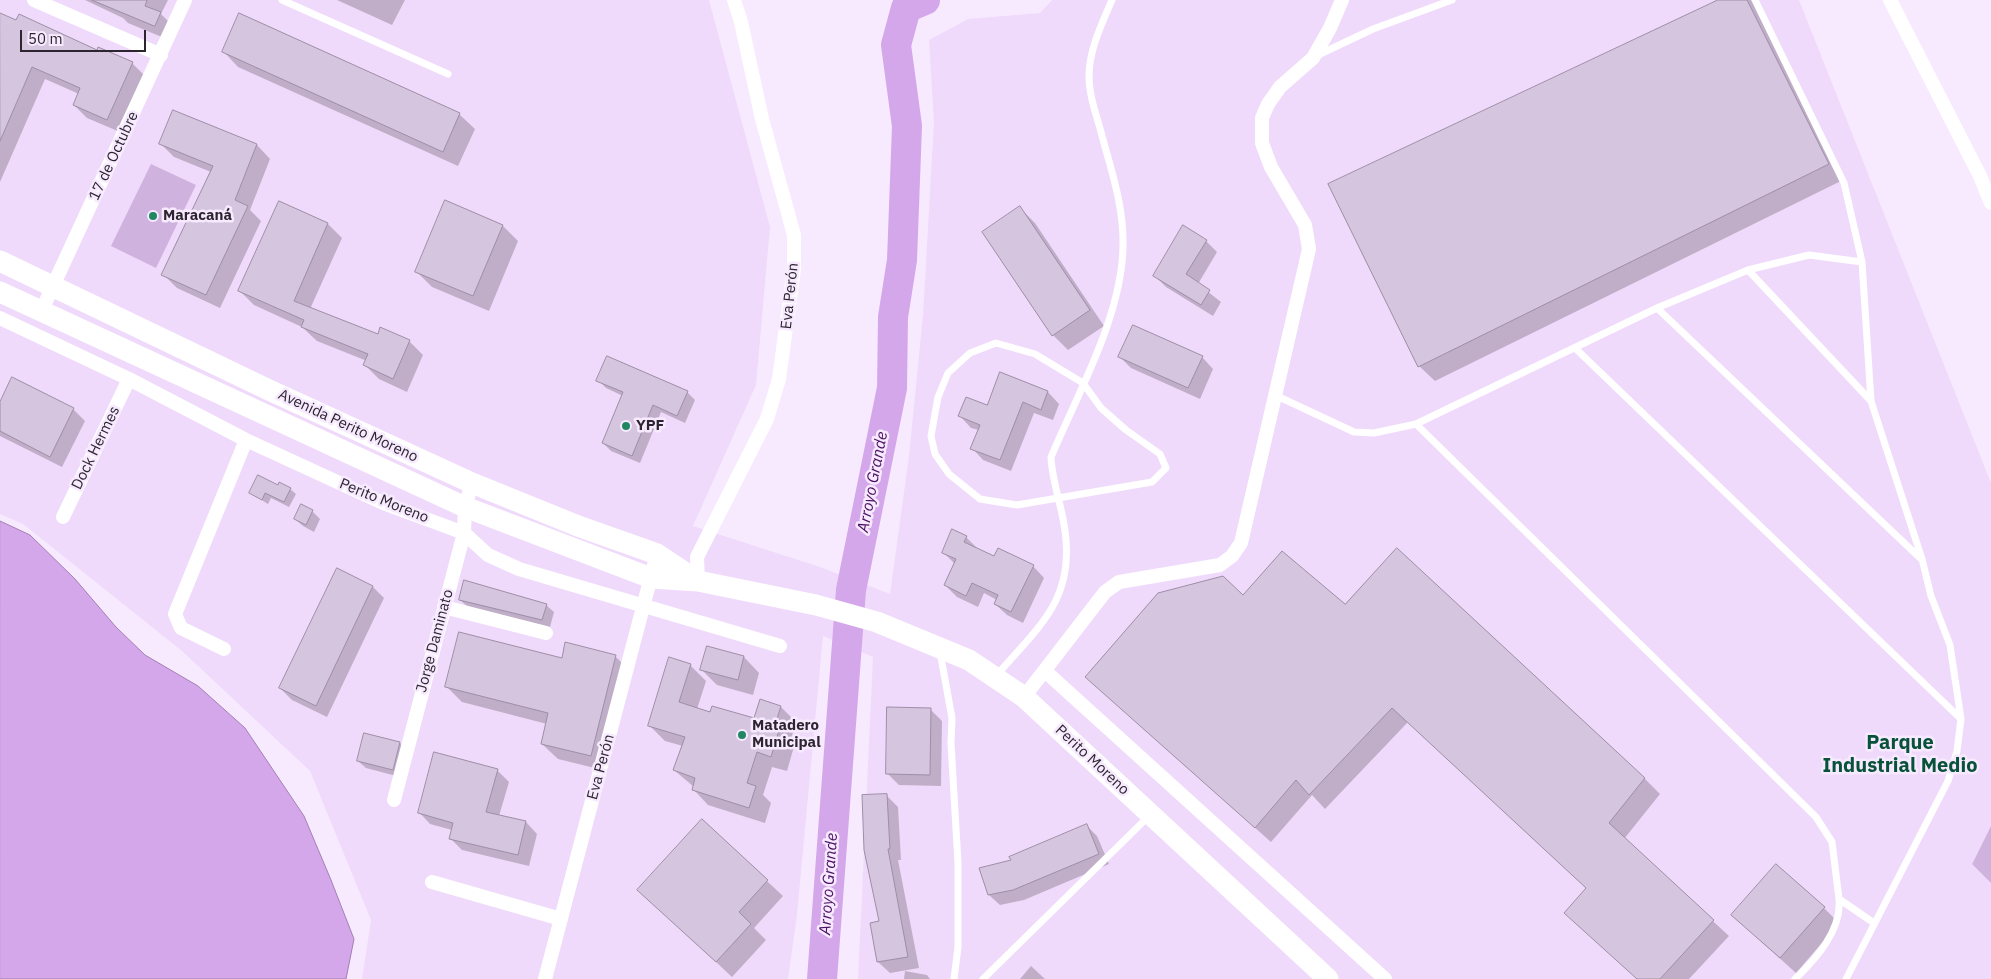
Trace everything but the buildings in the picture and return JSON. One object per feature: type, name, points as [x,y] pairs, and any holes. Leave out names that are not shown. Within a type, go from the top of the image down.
[{"type":"main road","name":"Avenida Perito Moreno","points":[[0,261],[472,482],[578,526],[657,554],[698,581]]},
{"type":"main road","name":"Avenida Perito Moreno","points":[[0,292],[465,508],[651,578],[698,581],[816,605]]},
{"type":"main road","name":"Perito Moreno","points":[[816,605],[877,622],[940,647],[969,660],[1024,697],[1328,979]]},
{"type":"street","points":[[34,0],[161,55]]},
{"type":"street","name":"17 de Octubre","points":[[40,312],[185,0]]},
{"type":"street","name":"Eva Perón","points":[[698,581],[697,557],[768,419],[779,379],[794,268],[794,235],[762,119],[741,22],[734,0]]},
{"type":"street","points":[[1024,697],[1105,592],[1114,585],[1120,582],[1220,565],[1232,556],[1241,543],[1277,396],[1309,249],[1305,225],[1272,167],[1262,142],[1262,118],[1268,104],[1280,87],[1313,58],[1330,28],[1342,0]]},
{"type":"street","points":[[1890,0],[1980,176],[1991,203]]},
{"type":"street","name":"Perito Moreno","points":[[0,318],[129,379],[246,440],[383,503],[464,533],[488,555],[519,569],[780,646]]},
{"type":"street","name":"Dock Hermes","points":[[63,517],[129,379]]},
{"type":"street","points":[[224,649],[181,628],[175,614],[246,440]]},
{"type":"street","name":"Jorge Daminato","points":[[394,800],[464,533],[465,508],[472,482]]},
{"type":"street","name":"Eva Perón","points":[[546,979],[657,554]]},
{"type":"street","points":[[444,607],[546,633]]},
{"type":"street","points":[[1045,671],[1385,979]]},
{"type":"street","points":[[432,882],[561,919]]},
{"type":"lane","points":[[282,0],[448,74]]},
{"type":"lane","points":[[996,677],[1051,612],[1061,592],[1068,570],[1066,532],[1052,473],[1051,456],[1108,326],[1116,300],[1124,248],[1122,207],[1093,106],[1089,76],[1097,35],[1112,0]]},
{"type":"lane","points":[[1313,58],[1373,29],[1452,0]]},
{"type":"lane","points":[[1755,0],[1844,183],[1862,262],[1871,401],[1922,559],[1931,596],[1950,645],[1961,719],[1957,751],[1948,780],[1846,979]]},
{"type":"lane","points":[[1277,396],[1354,432],[1374,433],[1416,424],[1658,308],[1748,270],[1809,255],[1862,262]]},
{"type":"lane","points":[[1748,270],[1871,401]]},
{"type":"lane","points":[[1658,308],[1922,559]]},
{"type":"lane","points":[[996,343],[1035,354],[1083,383],[1101,408],[1126,430],[1160,454],[1166,468],[1152,482],[1018,505],[980,499],[949,474],[935,454],[930,436],[938,397],[948,373],[970,353],[996,343]]},
{"type":"lane","points":[[1575,348],[1961,719]]},
{"type":"lane","points":[[1416,424],[1816,817],[1832,842],[1840,909],[1832,933],[1813,962],[1795,979]]},
{"type":"lane","points":[[940,647],[952,718],[951,743],[958,863],[958,947],[954,979]]},
{"type":"lane","points":[[983,979],[1151,814]]},
{"type":"lane","points":[[1839,898],[1874,923]]},
{"type":"shaded area","points":[[0,0],[709,0],[770,227],[756,385],[693,526],[820,567],[890,594],[909,456],[923,315],[934,122],[929,40],[968,19],[1040,13],[1052,0],[1799,0],[1991,483],[1991,826],[1972,863],[1991,883],[1991,979],[858,979],[873,657],[823,636],[797,915],[788,979],[362,979],[371,920],[310,771],[182,651],[23,524],[0,514]]},
{"type":"shaded area","name":"Maracaná","points":[[151,164],[196,185],[156,268],[111,246]]},
{"type":"shaded area","points":[[0,521],[30,535],[75,579],[116,627],[145,655],[198,686],[245,728],[304,816],[331,880],[354,939],[346,979],[0,979]]},
{"type":"shaded area","points":[[1991,826],[1991,883],[1972,864]]},
{"type":"waterway","name":"Arroyo Grande","points":[[822,979],[851,590],[892,388],[893,317],[902,260],[907,126],[896,45],[906,8],[925,0]]},
{"type":"place","name":"Maracaná","points":[[153,216]]},
{"type":"place","name":"YPF","points":[[626,426]]},
{"type":"place","name":"Matadero Municipal","points":[[742,735]]},
{"type":"district","name":"Parque Industrial Medio","points":[[1900,754]]}]
